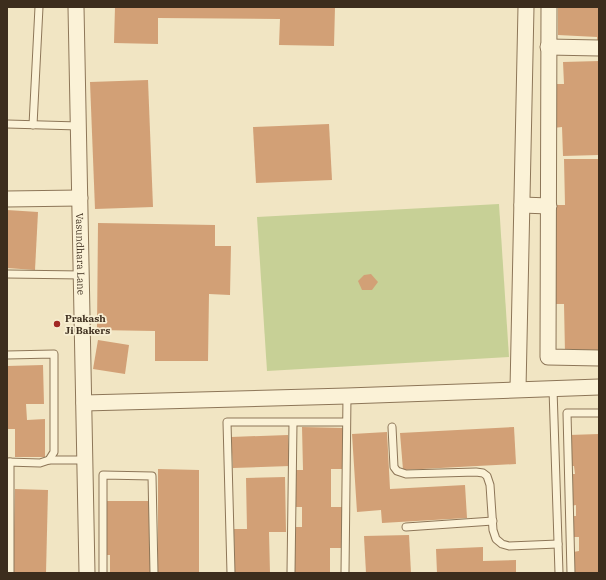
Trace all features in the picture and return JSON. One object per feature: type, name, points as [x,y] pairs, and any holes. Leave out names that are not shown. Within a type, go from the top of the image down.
[{"type":"street","name":"Vasundhara Lane","points":[[76,7],[87,573]]},
{"type":"street","points":[[518,389],[526,7]]},
{"type":"street","points":[[549,7],[548,357],[599,358]]},
{"type":"street","points":[[548,46],[599,48]]},
{"type":"street","points":[[7,199],[80,198]]},
{"type":"street","points":[[522,205],[549,206]]},
{"type":"street","points":[[84,403],[599,387]]},
{"type":"lane","points":[[33,125],[39,7]]},
{"type":"lane","points":[[9,123],[79,126]]},
{"type":"lane","points":[[7,274],[82,275]]},
{"type":"lane","points":[[7,355],[54,354],[54,452],[49,460]]},
{"type":"lane","points":[[553,389],[559,573]]},
{"type":"lane","points":[[345,573],[346,396]]},
{"type":"lane","points":[[571,573],[567,413],[599,413]]},
{"type":"lane","points":[[231,573],[227,422],[346,422]]},
{"type":"lane","points":[[291,573],[293,422]]},
{"type":"lane","points":[[392,427],[394,467],[397,471],[406,474],[483,473],[487,476],[490,485],[493,530],[496,539],[502,544],[509,546],[558,544]]},
{"type":"lane","points":[[10,573],[9,462],[40,464],[49,460],[85,460]]},
{"type":"lane","points":[[103,573],[103,475],[152,476],[154,573]]},
{"type":"lane","points":[[406,526],[493,521]]},
{"type":"green space","points":[[499,204],[509,357],[267,371],[257,217]]},
{"type":"building","points":[[115,7],[335,7],[334,46],[279,45],[280,19],[158,18],[158,44],[114,43]]},
{"type":"building","points":[[558,7],[599,7],[599,48],[597,48],[597,37],[558,35]]},
{"type":"building","points":[[599,61],[599,155],[563,156],[562,127],[553,128],[552,84],[564,84],[563,62]]},
{"type":"building","points":[[148,80],[153,207],[95,209],[90,82]]},
{"type":"building","points":[[329,124],[332,180],[256,183],[253,127]]},
{"type":"building","points":[[564,159],[599,159],[599,352],[565,353],[564,304],[550,304],[549,205],[565,205]]},
{"type":"building","points":[[7,210],[38,212],[35,270],[7,268]]},
{"type":"building","points":[[98,223],[215,225],[215,246],[231,246],[230,295],[209,294],[208,361],[155,361],[155,331],[97,330]]},
{"type":"building","points":[[371,274],[378,282],[372,290],[362,290],[358,281],[364,275]]},
{"type":"building","points":[[98,340],[129,345],[125,374],[93,369]]},
{"type":"building","points":[[43,365],[44,404],[26,404],[27,420],[45,419],[45,457],[15,457],[15,429],[7,429],[7,366]]},
{"type":"building","points":[[302,427],[344,428],[344,469],[331,469],[331,507],[344,507],[344,548],[330,548],[330,573],[295,573],[295,527],[302,527],[302,507],[293,507],[293,470],[303,470]]},
{"type":"building","points":[[514,427],[516,464],[403,470],[400,433]]},
{"type":"building","points":[[387,432],[390,489],[465,485],[467,518],[382,523],[381,510],[357,512],[352,434]]},
{"type":"building","points":[[599,434],[599,573],[573,573],[573,552],[579,551],[579,537],[572,537],[572,516],[576,516],[576,505],[571,506],[570,474],[575,474],[574,466],[570,466],[569,435]]},
{"type":"building","points":[[288,435],[290,466],[233,468],[231,437]]},
{"type":"building","points":[[158,469],[199,470],[199,573],[158,573]]},
{"type":"building","points":[[285,477],[286,532],[269,532],[270,573],[235,573],[234,529],[247,529],[246,478]]},
{"type":"building","points":[[15,489],[48,490],[46,573],[13,573]]},
{"type":"building","points":[[107,501],[150,501],[151,573],[110,573],[110,555],[107,555]]},
{"type":"building","points":[[409,535],[411,573],[366,573],[364,536]]},
{"type":"building","points":[[483,547],[483,561],[516,560],[516,573],[437,573],[436,549]]},
{"type":"place","name":"Prakash Ji Bakers","points":[[57,324]]}]
